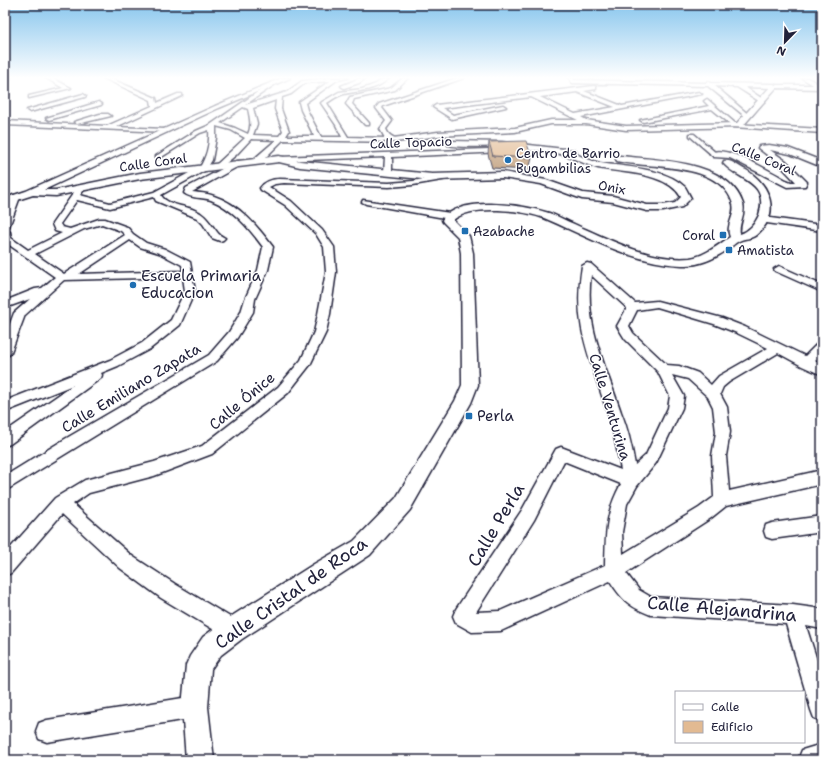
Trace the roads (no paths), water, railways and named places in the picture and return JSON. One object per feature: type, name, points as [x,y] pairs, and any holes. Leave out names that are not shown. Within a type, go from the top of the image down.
[{"type":"street","points":[[39,114],[49,118],[53,125]]},
{"type":"street","points":[[49,118],[64,114]]},
{"type":"street","points":[[109,127],[138,114]]},
{"type":"street","points":[[5,201],[31,192],[204,114]]},
{"type":"street","points":[[158,157],[198,132],[214,125],[230,114]]},
{"type":"street","points":[[220,166],[253,130],[254,123],[252,114]]},
{"type":"street","points":[[257,161],[281,138],[286,131],[280,114]]},
{"type":"street","points":[[306,114],[319,139]]},
{"type":"street","points":[[331,114],[346,139]]},
{"type":"street","points":[[355,114],[368,124]]},
{"type":"street","points":[[383,114],[389,121],[383,129],[384,133],[387,138],[396,140],[418,136],[515,130],[546,122],[586,122],[626,128],[736,125],[804,131],[822,131]]},
{"type":"street","points":[[447,114],[452,117],[469,114]]},
{"type":"street","points":[[571,114],[586,122]]},
{"type":"street","points":[[576,116],[593,114]]},
{"type":"street","points":[[643,120],[677,114]]},
{"type":"street","points":[[722,114],[736,125]]},
{"type":"street","points":[[736,125],[749,114]]},
{"type":"street","points":[[66,126],[93,118],[108,116]]},
{"type":"street","points":[[5,122],[165,131]]},
{"type":"street","points":[[214,125],[233,129],[248,137],[502,144],[588,156],[661,163],[700,170],[726,184],[734,194],[739,206],[733,224],[733,233],[736,238]]},
{"type":"street","points":[[76,197],[110,206],[157,194],[202,168],[208,160],[213,138],[214,125]]},
{"type":"street","points":[[804,131],[822,138]]},
{"type":"street","points":[[692,135],[714,154]]},
{"type":"street","name":"Calle Coral","points":[[714,154],[732,156],[767,172],[790,185],[802,184],[802,182],[783,163],[762,148],[767,147],[782,150],[822,164]]},
{"type":"street","name":"Calle Topacio","points":[[279,159],[544,149]]},
{"type":"street","name":"Onix","points":[[279,159],[300,164],[388,173],[445,177],[488,175],[523,178],[543,182],[582,196],[613,199],[647,208],[663,208],[678,205],[686,198],[684,191],[676,184],[666,179],[583,161],[564,152]]},
{"type":"street","name":"Calle Coral","points":[[714,154],[760,186],[766,202],[763,220]]},
{"type":"street","points":[[388,173],[389,155]]},
{"type":"street","name":"Calle Coral","points":[[31,192],[56,192],[140,176],[279,159]]},
{"type":"street","name":"Calle Emiliano Zapata","points":[[5,484],[70,443],[213,358],[233,335],[248,312],[250,299],[263,270],[268,248],[252,227],[239,214],[212,197],[192,195],[188,193],[188,190],[240,163]]},
{"type":"street","name":"Calle Ónice","points":[[5,567],[61,503],[85,487],[154,469],[206,450],[257,412],[283,390],[306,362],[320,332],[323,320],[330,272],[329,247],[320,232],[288,203],[264,188],[267,184],[275,181],[296,181],[382,186],[445,177]]},
{"type":"street","points":[[70,232],[58,229],[56,224],[82,187]]},
{"type":"street","points":[[157,194],[158,199],[200,216],[205,220],[215,236],[220,238]]},
{"type":"street","points":[[5,227],[16,197]]},
{"type":"street","points":[[366,202],[449,218],[458,212],[479,208],[520,210],[541,214],[626,252],[653,259],[678,262],[696,260],[710,255],[736,238],[744,238],[753,233],[763,220],[822,228]]},
{"type":"street","name":"Calle Cristal de Roca","points":[[200,760],[194,707],[200,665],[212,646],[233,630],[322,572],[362,548],[403,504],[463,403],[470,385],[467,253],[463,236],[449,218]]},
{"type":"street","points":[[5,407],[114,363],[146,346],[176,322],[190,291],[187,264],[162,251],[143,245],[130,236],[124,229],[102,221],[81,227],[27,254]]},
{"type":"street","points":[[5,232],[6,240],[64,277],[188,274]]},
{"type":"street","points":[[5,320],[20,313],[52,285],[130,236]]},
{"type":"street","name":"Calle Venturina","points":[[614,570],[614,532],[619,503],[631,481],[625,447],[586,331],[583,285],[587,266],[633,307]]},
{"type":"street","points":[[779,269],[822,289]]},
{"type":"street","points":[[5,305],[52,285]]},
{"type":"street","points":[[631,481],[651,459],[675,408],[677,396],[663,369],[629,336],[623,326],[633,307],[657,304],[718,321],[741,330],[822,370]]},
{"type":"street","points":[[5,352],[20,313]]},
{"type":"street","points":[[806,363],[822,346]]},
{"type":"street","points":[[713,394],[718,384],[724,379],[777,348]]},
{"type":"street","points":[[5,440],[114,363]]},
{"type":"street","points":[[663,369],[679,371],[692,376],[713,394],[720,407],[723,432],[720,456],[722,500]]},
{"type":"street","name":"Calle Perla","points":[[614,570],[501,620],[472,622],[463,616],[528,515],[561,453],[631,481]]},
{"type":"street","points":[[614,570],[705,514],[722,500],[822,477]]},
{"type":"street","points":[[61,503],[126,562],[168,591],[233,630]]},
{"type":"street","points":[[772,531],[822,524]]},
{"type":"street","name":"Calle Alejandrina","points":[[614,570],[630,595],[641,603],[651,606],[793,615],[822,619]]},
{"type":"street","points":[[793,615],[822,710]]},
{"type":"street","points":[[47,731],[194,707]]},
{"type":"street","points":[[812,760],[822,758]]},
{"type":"place","name":"Centro de Barrio Bugambilias","points":[[508,160]]},
{"type":"place","name":"Azabache","points":[[465,231]]},
{"type":"place","name":"Coral","points":[[723,235]]},
{"type":"place","name":"Amatista","points":[[729,250]]},
{"type":"place","name":"Escuela Primaria Educacion","points":[[133,285]]},
{"type":"place","name":"Perla","points":[[469,416]]}]
